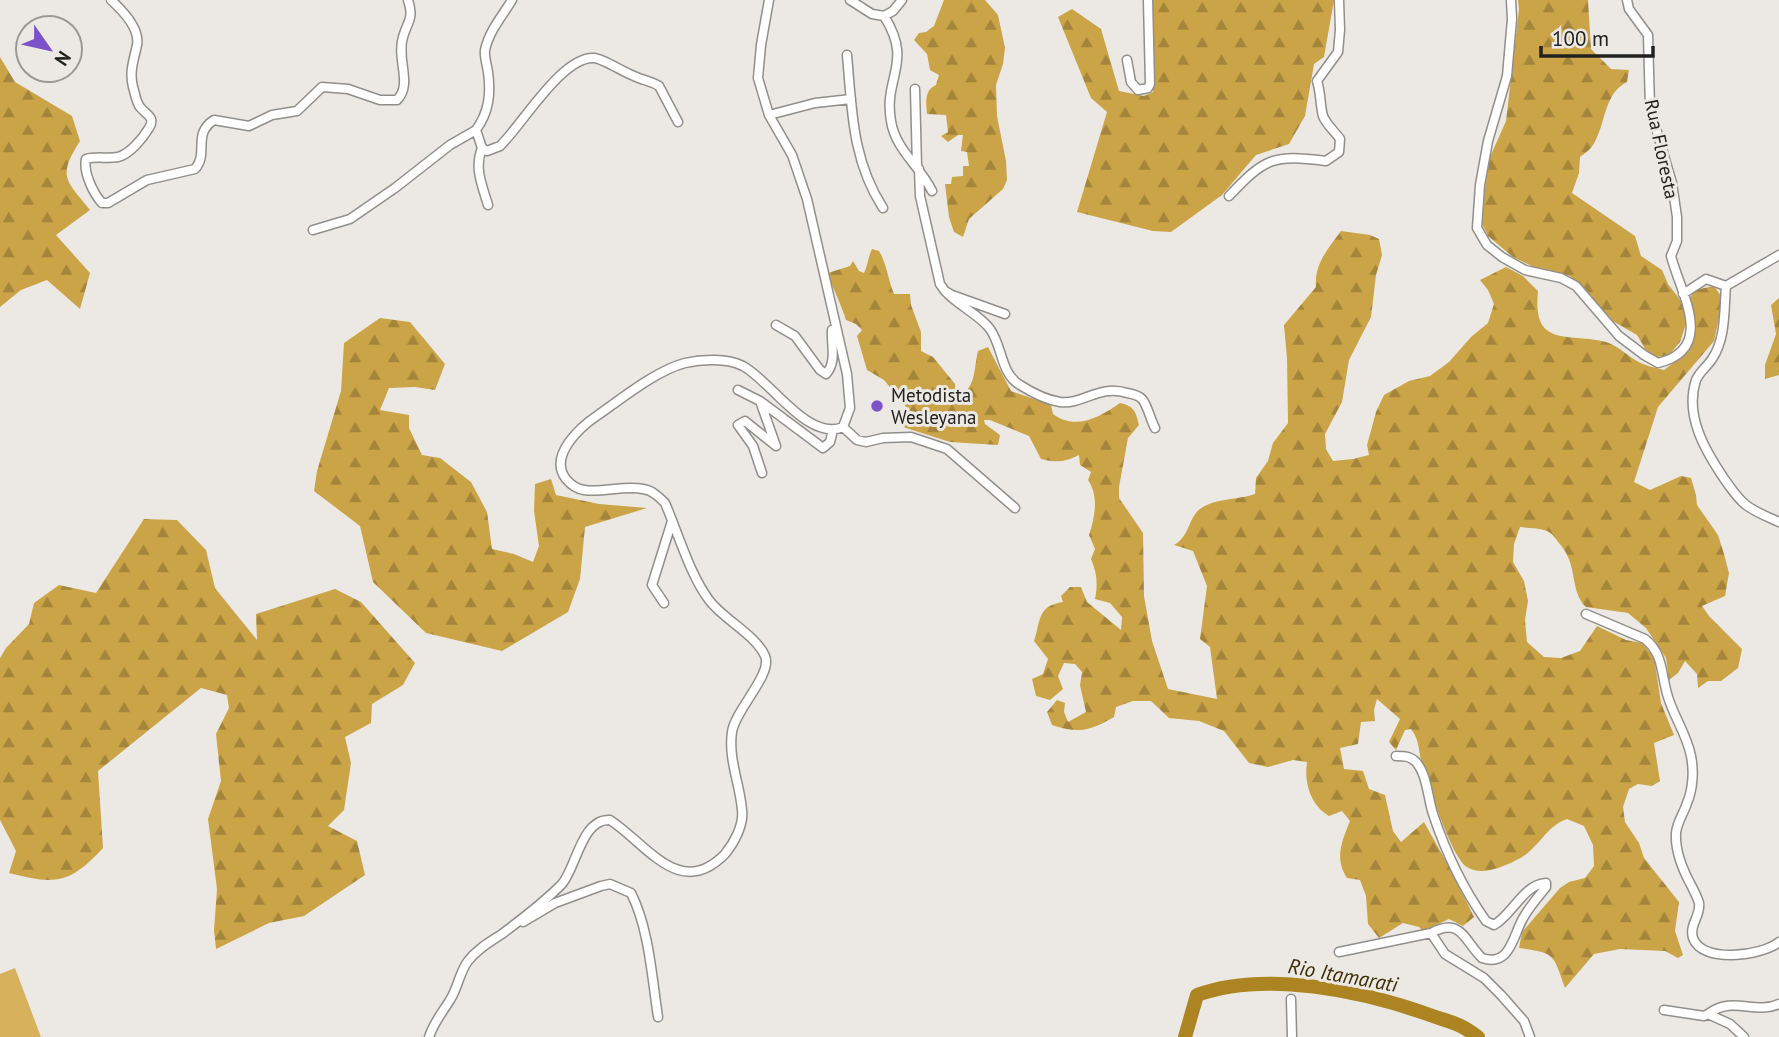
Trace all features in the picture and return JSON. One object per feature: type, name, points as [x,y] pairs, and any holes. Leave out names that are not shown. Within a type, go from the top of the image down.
[{"type":"street","points":[[111,0],[135,33],[138,43],[133,56],[131,78],[140,108],[150,115],[152,121],[150,127],[125,154],[117,158],[97,156],[86,159],[85,166],[96,197],[102,203],[108,203],[147,180],[195,169],[201,157],[202,134],[211,122],[218,120],[243,126],[272,115],[297,111],[322,87],[348,89],[380,100],[397,100],[403,94],[405,84],[400,51],[412,11],[408,0]]},
{"type":"street","points":[[313,230],[350,219],[450,145],[475,130],[485,117],[489,103],[485,52],[493,31],[512,0]]},
{"type":"street","points":[[769,0],[758,78],[769,115],[792,155],[807,199],[847,374],[850,408],[843,427]]},
{"type":"street","points":[[850,0],[872,14],[884,16],[893,11],[902,0]]},
{"type":"street","points":[[1127,60],[1131,82],[1138,90],[1148,88],[1148,0]]},
{"type":"street","points":[[1228,196],[1263,164],[1294,157],[1325,161],[1339,152],[1340,139],[1325,120],[1317,81],[1338,52],[1339,0]]},
{"type":"street","name":"Rua Floresta","points":[[1511,0],[1507,76],[1488,141],[1480,185],[1477,228],[1487,245],[1502,257],[1525,270],[1561,278],[1576,286],[1619,336],[1658,363],[1672,359],[1686,345],[1692,325],[1690,309],[1671,256],[1677,241],[1672,183],[1650,108],[1648,35],[1629,9],[1627,0]]},
{"type":"street","points":[[884,16],[894,32],[899,58],[892,88],[891,121],[895,137],[925,176],[932,191]]},
{"type":"street","points":[[847,55],[859,159],[873,193],[883,208]]},
{"type":"street","points":[[482,148],[487,150],[500,146],[553,82],[583,59],[600,60],[659,86],[678,122]]},
{"type":"street","points":[[915,89],[920,195],[936,274],[945,291],[989,328],[1006,369],[1017,383],[1059,402],[1070,402],[1100,391],[1120,390],[1139,396],[1144,401],[1147,414],[1155,428]]},
{"type":"street","points":[[769,115],[815,103],[851,99]]},
{"type":"street","points":[[475,130],[482,148],[477,169],[488,205]]},
{"type":"street","points":[[1683,294],[1706,279],[1726,286],[1779,255]]},
{"type":"street","points":[[1726,286],[1723,327],[1718,346],[1712,360],[1703,368],[1696,381],[1695,423],[1710,459],[1736,495],[1745,505],[1779,522]]},
{"type":"street","points":[[945,291],[1005,314]]},
{"type":"street","points":[[776,325],[795,336],[820,370],[826,374],[831,368],[833,356],[832,316]]},
{"type":"street","points":[[502,934],[563,884],[584,839],[595,825],[604,819],[623,828],[664,864],[676,871],[701,872],[715,864],[729,850],[738,833],[743,814],[730,743],[733,727],[745,701],[767,667],[760,647],[711,603],[701,589],[665,503],[657,495],[643,488],[583,490],[571,485],[562,473],[560,462],[569,442],[583,425],[663,372],[684,363],[705,361],[728,361],[741,365],[754,373],[818,429],[833,430],[843,427]]},
{"type":"street","points":[[738,390],[760,401],[823,448],[830,442],[833,430]]},
{"type":"street","points":[[760,401],[776,446],[745,421],[738,425],[753,446],[762,473]]},
{"type":"street","points":[[843,427],[857,440],[866,442],[911,437],[947,449],[1015,508]]},
{"type":"street","points":[[664,603],[652,585],[672,521]]},
{"type":"street","points":[[1586,614],[1645,639],[1653,646],[1660,659],[1668,697],[1681,724],[1691,755],[1693,780],[1676,830],[1677,850],[1699,903],[1691,927],[1694,940],[1703,951],[1719,954],[1755,952],[1772,948],[1779,942]]},
{"type":"street","points":[[1339,952],[1431,933],[1451,925],[1458,929],[1482,958],[1495,960],[1505,955],[1514,943],[1523,916],[1546,887],[1546,883],[1535,885],[1502,921],[1494,925],[1486,921],[1457,868],[1434,816],[1421,769],[1406,756],[1396,756]]},
{"type":"street","points":[[429,1037],[439,1013],[451,999],[461,972],[481,947],[555,903],[610,884],[631,893],[635,902],[649,957],[658,1017]]},
{"type":"street","points":[[1431,933],[1445,954],[1484,978],[1512,1007],[1524,1021],[1530,1037]]},
{"type":"street","points":[[1292,999],[1292,1037]]},
{"type":"street","points":[[1664,1010],[1704,1016],[1719,1005],[1766,1007],[1779,1004]]},
{"type":"street","points":[[1708,1014],[1730,1024],[1744,1037]]},
{"type":"green space","points":[[944,0],[985,0],[998,15],[1005,48],[996,85],[997,116],[1007,180],[1003,189],[969,219],[963,237],[954,232],[949,217],[945,184],[951,184],[952,177],[963,176],[963,166],[969,166],[967,152],[961,151],[963,135],[958,135],[948,142],[941,136],[948,132],[946,115],[927,114],[928,93],[936,85],[939,75],[930,70],[927,54],[914,40],[919,33],[934,26]]},
{"type":"green space","points":[[1153,0],[1334,0],[1324,57],[1314,64],[1305,116],[1289,144],[1256,155],[1222,195],[1171,232],[1153,231],[1077,212],[1107,112],[1091,98],[1058,17],[1072,9],[1101,29],[1119,91],[1144,96],[1153,92]]},
{"type":"green space","points":[[1518,0],[1588,0],[1591,49],[1611,69],[1629,70],[1627,82],[1619,87],[1609,102],[1593,145],[1580,157],[1579,173],[1572,193],[1635,236],[1641,256],[1662,270],[1668,284],[1681,301],[1687,321],[1680,342],[1669,355],[1658,357],[1647,352],[1637,335],[1604,316],[1590,295],[1570,276],[1542,271],[1513,257],[1488,236],[1480,220],[1490,157],[1506,121]]},
{"type":"green space","points":[[0,57],[14,84],[18,84],[72,116],[80,141],[68,163],[67,178],[90,210],[56,235],[90,273],[80,309],[47,280],[21,290],[0,307]]},
{"type":"green space","points":[[1341,231],[1379,239],[1382,255],[1376,275],[1371,317],[1349,360],[1342,402],[1325,434],[1326,449],[1333,461],[1369,455],[1367,445],[1376,412],[1384,395],[1409,381],[1430,376],[1449,362],[1471,337],[1488,323],[1494,304],[1480,280],[1506,267],[1523,276],[1538,291],[1541,322],[1547,330],[1566,337],[1606,342],[1638,362],[1664,370],[1685,354],[1695,325],[1690,298],[1695,290],[1714,286],[1721,296],[1714,341],[1658,407],[1634,482],[1650,490],[1681,476],[1691,478],[1697,505],[1718,535],[1729,573],[1725,596],[1702,606],[1742,649],[1738,668],[1721,681],[1708,681],[1698,688],[1697,674],[1685,661],[1678,673],[1669,680],[1666,658],[1646,628],[1628,613],[1586,607],[1581,601],[1569,560],[1551,533],[1520,527],[1514,544],[1513,562],[1524,581],[1528,601],[1525,620],[1527,642],[1544,657],[1561,658],[1580,651],[1597,626],[1626,640],[1642,643],[1654,657],[1661,703],[1674,735],[1654,743],[1660,781],[1652,786],[1638,784],[1629,789],[1623,807],[1625,822],[1639,843],[1644,858],[1679,902],[1675,931],[1683,955],[1678,958],[1665,951],[1620,949],[1594,954],[1565,988],[1551,957],[1519,948],[1522,932],[1560,888],[1569,882],[1585,878],[1594,866],[1593,845],[1584,826],[1567,819],[1552,828],[1528,853],[1511,863],[1487,871],[1467,867],[1454,850],[1441,820],[1414,733],[1411,729],[1405,730],[1396,750],[1389,742],[1400,719],[1377,699],[1375,721],[1361,722],[1358,744],[1340,748],[1344,769],[1363,771],[1369,789],[1385,795],[1393,831],[1401,842],[1424,822],[1474,917],[1463,926],[1449,919],[1423,931],[1419,927],[1403,923],[1379,938],[1368,924],[1366,896],[1360,880],[1347,878],[1341,863],[1342,843],[1350,821],[1342,811],[1329,816],[1317,806],[1306,777],[1307,762],[1293,760],[1268,767],[1249,763],[1224,731],[1199,721],[1169,718],[1151,701],[1133,701],[1116,707],[1114,717],[1084,730],[1069,730],[1052,725],[1047,712],[1057,700],[1065,703],[1064,712],[1068,722],[1086,712],[1080,685],[1082,672],[1075,664],[1064,663],[1058,676],[1063,689],[1050,700],[1036,696],[1032,679],[1043,674],[1048,659],[1034,641],[1041,615],[1048,607],[1063,602],[1061,596],[1070,587],[1081,587],[1087,602],[1121,630],[1122,617],[1110,603],[1095,599],[1095,569],[1091,559],[1095,549],[1089,535],[1095,507],[1094,493],[1088,480],[1091,472],[1080,465],[1079,455],[1060,461],[1041,459],[1029,436],[990,420],[984,420],[985,424],[1000,435],[998,445],[950,442],[903,427],[907,408],[884,380],[867,370],[857,336],[862,330],[846,320],[828,273],[850,266],[853,261],[859,271],[864,273],[872,249],[879,251],[894,294],[910,294],[921,332],[921,351],[933,357],[955,384],[956,399],[971,384],[978,351],[988,347],[1011,391],[1051,405],[1053,414],[1062,419],[1079,422],[1088,420],[1120,403],[1134,410],[1139,425],[1128,438],[1119,498],[1143,533],[1144,596],[1152,641],[1168,689],[1217,699],[1210,647],[1200,639],[1207,586],[1193,551],[1174,545],[1183,537],[1196,513],[1206,505],[1255,494],[1256,478],[1268,461],[1273,443],[1288,423],[1284,325],[1316,287],[1320,264]]},
{"type":"green space","points":[[1779,298],[1779,375],[1765,379],[1765,365],[1776,334],[1771,305]]},
{"type":"green space","points":[[380,318],[410,322],[445,364],[435,390],[415,387],[389,388],[380,410],[409,415],[409,428],[422,455],[440,458],[471,482],[487,512],[492,549],[533,562],[539,546],[534,511],[535,484],[551,479],[556,495],[599,504],[647,508],[585,527],[580,579],[568,612],[502,651],[426,633],[373,582],[360,526],[314,491],[317,471],[341,391],[344,343]]},
{"type":"green space","points":[[144,519],[177,520],[206,550],[215,588],[257,640],[256,614],[335,589],[361,602],[415,663],[403,685],[372,704],[371,723],[345,737],[351,763],[344,810],[328,826],[357,841],[365,875],[304,916],[269,923],[216,949],[214,930],[217,889],[208,819],[221,781],[216,734],[229,708],[227,695],[201,688],[98,771],[103,848],[71,875],[50,880],[9,873],[16,851],[0,820],[0,658],[29,624],[34,603],[59,585],[96,593]]},
{"type":"shaded area","points":[[15,968],[41,1037],[0,1037],[0,974]]},
{"type":"waterway","name":"Rio Itamarati","points":[[1185,1037],[1197,995],[1253,984],[1314,987],[1375,998],[1455,1023],[1478,1037]]},
{"type":"place","name":"Metodista Wesleyana","points":[[877,406]]}]
